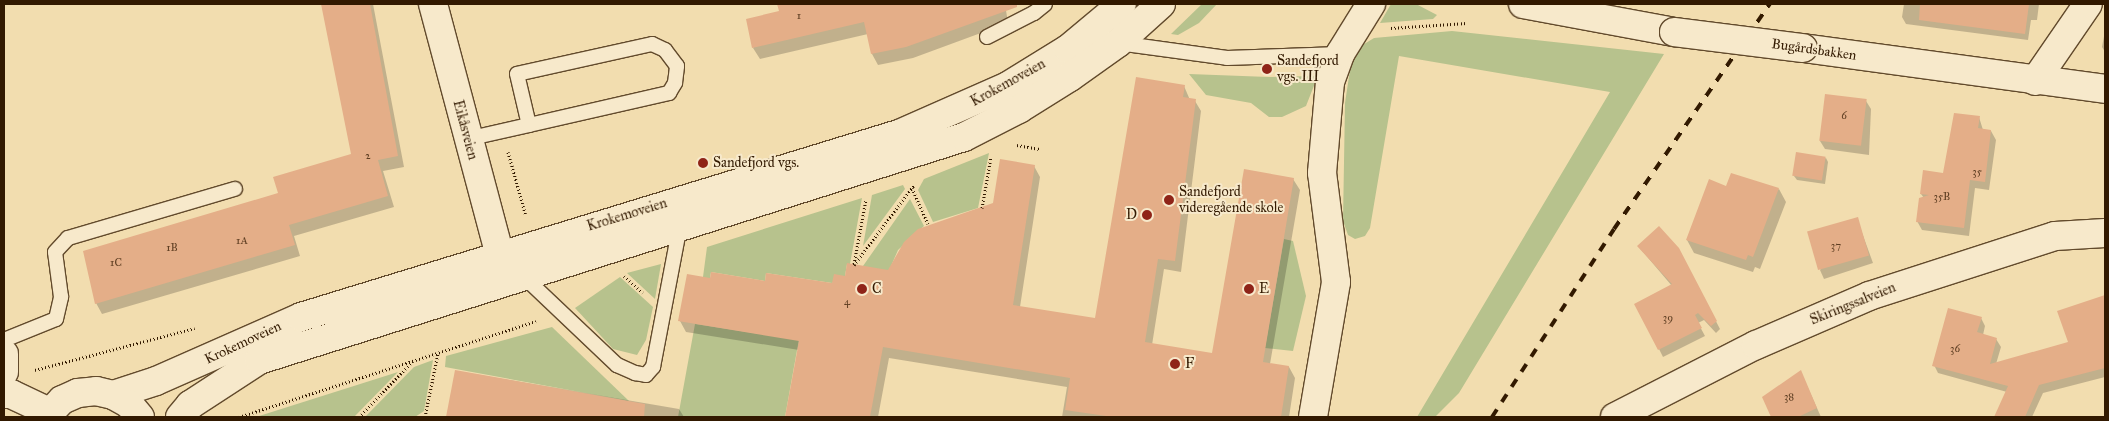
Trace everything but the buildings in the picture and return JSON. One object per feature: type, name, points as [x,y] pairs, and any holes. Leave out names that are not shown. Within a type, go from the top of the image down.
[{"type":"main road","name":"Eikåsveien","points":[[433,4],[467,139],[500,256]]},
{"type":"main road","name":"Krokemoveien","points":[[47,415],[62,400],[78,393],[96,391],[114,394],[156,381],[301,317],[898,134],[954,112],[1008,86],[1068,49],[1122,4]]},
{"type":"main road","name":"Krokemoveien","points":[[180,417],[190,405],[259,360],[521,274],[964,137],[1019,109],[1118,43],[1161,4]]},
{"type":"main road","points":[[1313,417],[1336,282],[1322,173],[1330,82],[1340,54],[1371,4]]},
{"type":"main road","name":"Bugårdsbakken","points":[[1523,4],[1674,32],[2105,89]]},
{"type":"main road","points":[[2035,81],[2088,4]]},
{"type":"main road","name":"Skiringssalveien","points":[[1615,417],[1756,345],[1869,296],[2055,236],[2105,233]]},
{"type":"main road","points":[[4,354],[4,372]]},
{"type":"main road","points":[[4,394],[12,394],[47,415]]},
{"type":"main road","points":[[114,394],[129,404],[140,417]]},
{"type":"lane","points":[[987,37],[1034,13],[1045,4]]},
{"type":"lane","points":[[1118,43],[1184,54],[1227,58],[1340,54]]},
{"type":"lane","points":[[467,139],[502,130],[529,125],[669,93],[675,83],[677,66],[665,50],[652,44],[517,74],[529,125]]},
{"type":"lane","points":[[4,340],[56,319],[61,297],[55,252],[68,238],[235,189]]},
{"type":"lane","points":[[521,274],[617,365],[635,373],[646,375],[653,367],[680,226]]},
{"type":"path","points":[[1353,31],[1467,23]]},
{"type":"path","points":[[502,130],[526,217],[534,215]]},
{"type":"path","points":[[982,208],[992,151]]},
{"type":"path","points":[[910,182],[928,224]]},
{"type":"path","points":[[868,188],[854,264],[916,182]]},
{"type":"path","points":[[623,274],[664,311]]},
{"type":"path","points":[[425,417],[438,352]]},
{"type":"path","points":[[359,417],[414,360]]},
{"type":"green space","points":[[1202,4],[1217,4],[1199,23],[1178,35],[1171,34]]},
{"type":"green space","points":[[1391,4],[1416,4],[1437,15],[1433,19],[1380,23]]},
{"type":"green space","points":[[1452,31],[1664,54],[1459,393],[1435,417],[1417,417],[1610,92],[1399,56],[1370,228],[1365,236],[1355,239],[1348,235],[1343,221],[1345,103],[1351,63],[1361,46],[1374,38]]},
{"type":"green space","points":[[1189,74],[1269,77],[1314,76],[1317,78],[1306,106],[1282,117],[1269,117],[1251,103],[1206,95]]},
{"type":"green space","points":[[989,153],[978,208],[933,222],[918,190],[924,179]]},
{"type":"green space","points":[[903,185],[905,189],[863,246],[872,195]]},
{"type":"green space","points":[[862,198],[850,264],[847,264],[845,276],[832,283],[766,273],[765,281],[711,272],[707,295],[703,277],[707,247]]},
{"type":"green space","points":[[910,199],[924,226],[898,250],[891,266],[891,285],[863,266]]},
{"type":"green space","points":[[1284,239],[1293,241],[1306,296],[1293,351],[1265,348]]},
{"type":"green space","points":[[661,264],[655,299],[627,273]]},
{"type":"green space","points":[[620,277],[653,307],[646,340],[637,355],[613,349],[575,308]]},
{"type":"green space","points":[[695,324],[760,334],[801,328],[785,417],[678,417]]},
{"type":"green space","points":[[552,327],[629,401],[445,367],[446,356]]},
{"type":"green space","points":[[433,360],[424,411],[415,417],[365,417],[414,367]]},
{"type":"green space","points":[[398,372],[354,417],[256,417]]},
{"type":"railway","points":[[1492,417],[1614,229],[1770,4]]},
{"type":"place","name":"Sandefjord vgs. III","points":[[1267,69]]},
{"type":"place","name":"Sandefjord vgs.","points":[[703,163]]},
{"type":"place","name":"Sandefjord videregående skole","points":[[1169,200]]},
{"type":"place","name":"D","points":[[1147,215]]},
{"type":"place","name":"C","points":[[862,289]]},
{"type":"place","name":"E","points":[[1249,289]]},
{"type":"place","name":"F","points":[[1175,364]]}]
